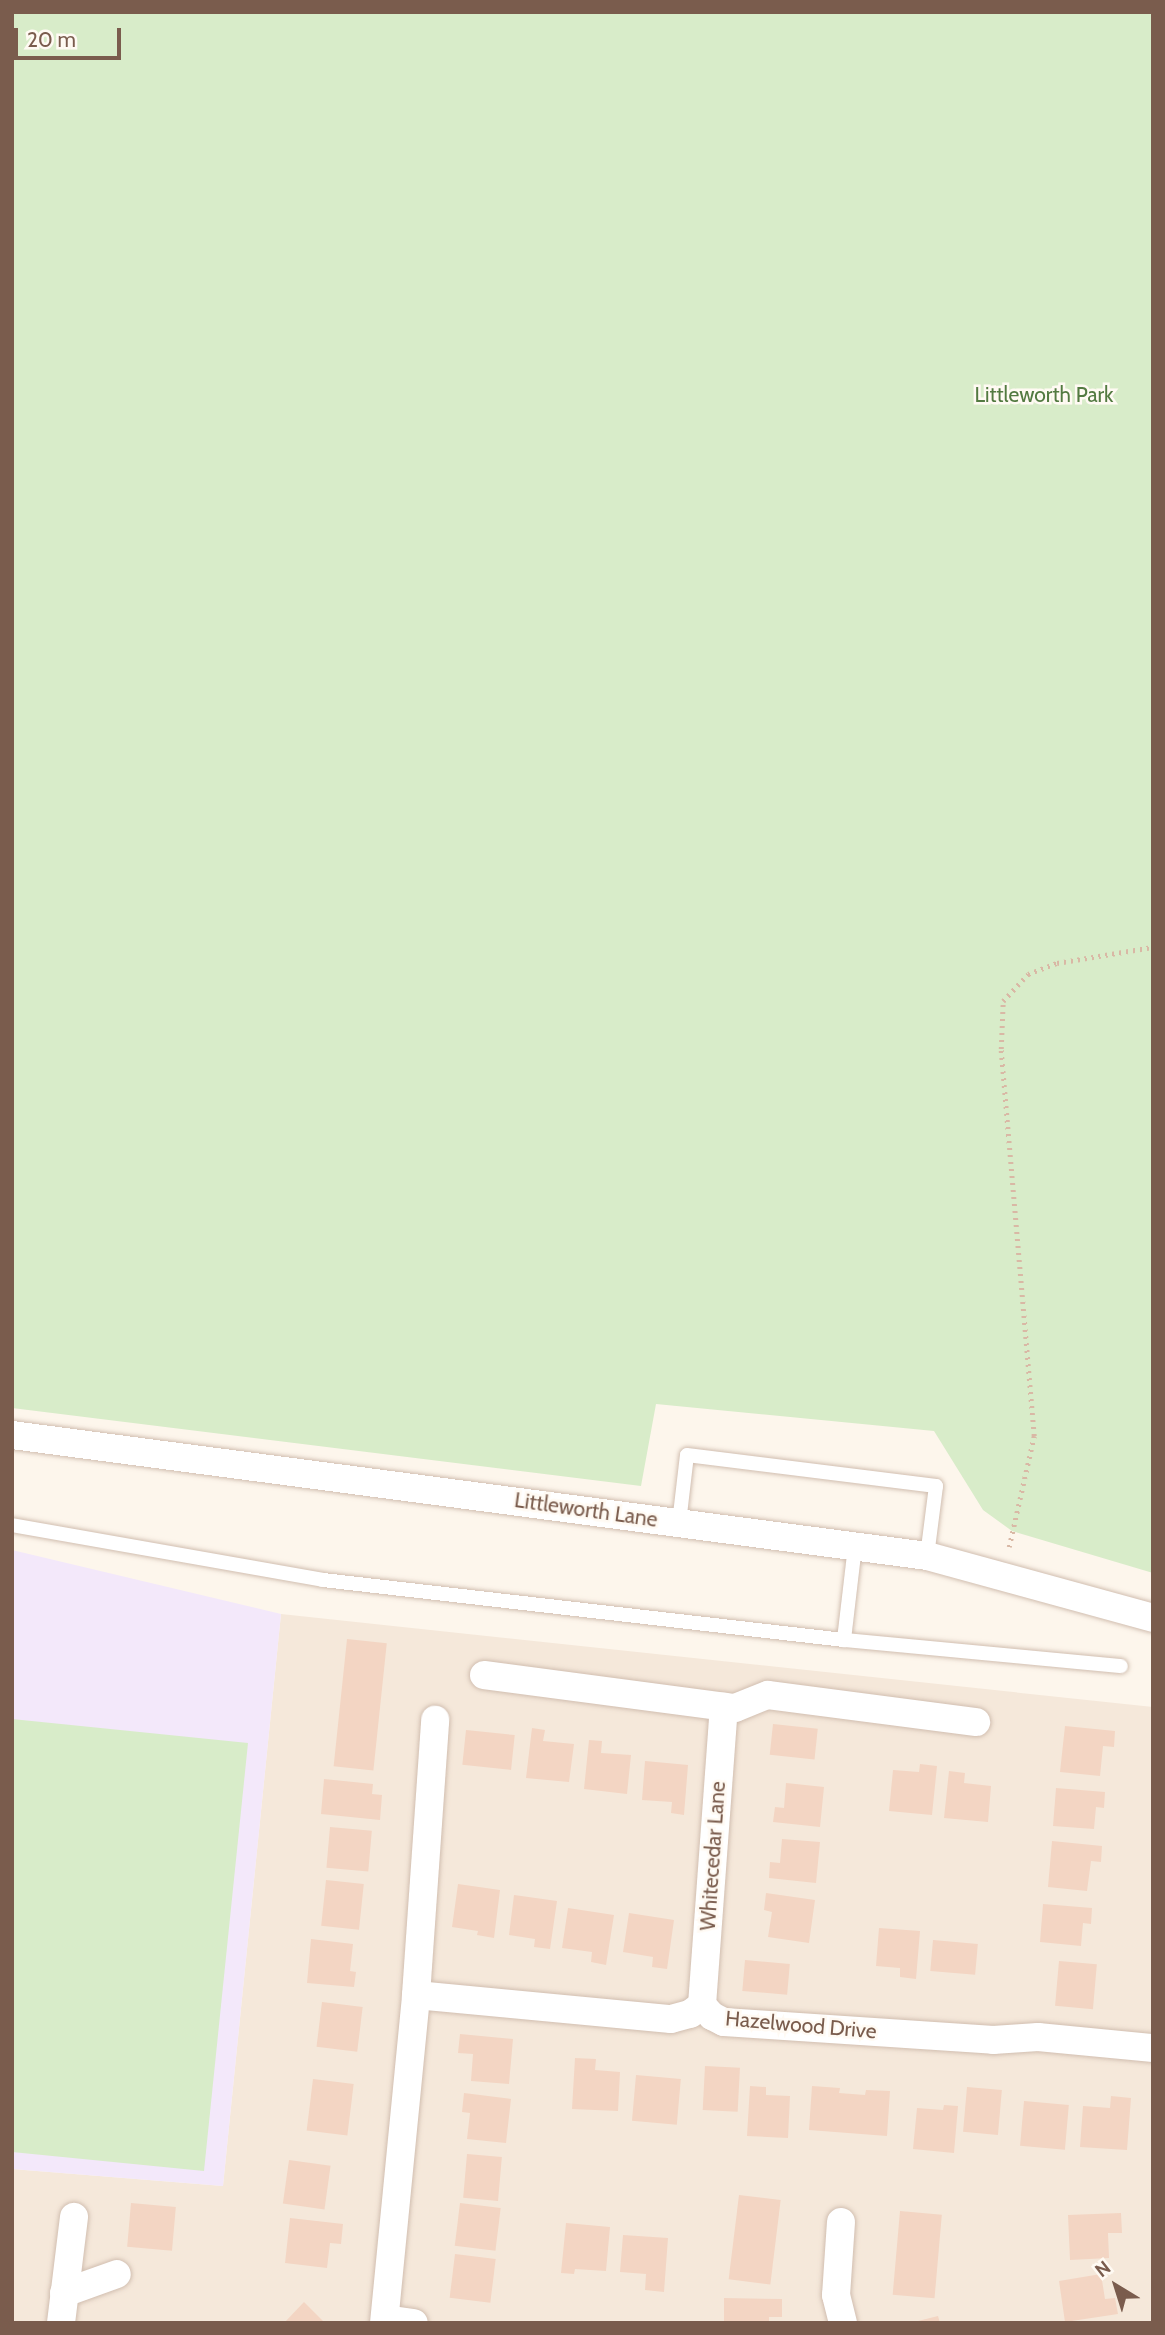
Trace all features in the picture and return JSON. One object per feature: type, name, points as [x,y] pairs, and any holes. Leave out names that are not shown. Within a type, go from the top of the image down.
[{"type":"street","name":"Littleworth Lane","points":[[12,1435],[927,1556],[1153,1618]]},
{"type":"street","points":[[484,1675],[724,1707],[735,1708],[768,1695],[976,1722]]},
{"type":"street","name":"Whitecedar Lane","points":[[702,2004],[724,1707]]},
{"type":"street","points":[[415,2323],[384,2321],[416,1995],[435,1720]]},
{"type":"street","name":"Hazelwood Drive","points":[[416,1995],[671,2019],[690,2014],[702,2004],[712,2016],[724,2022],[993,2040],[1038,2038],[1153,2048]]},
{"type":"street","points":[[61,2323],[74,2217]]},
{"type":"street","points":[[841,2222],[836,2295],[843,2323]]},
{"type":"street","points":[[64,2293],[117,2274]]},
{"type":"lane","points":[[679,1523],[687,1455],[936,1486],[927,1556]]},
{"type":"lane","points":[[12,1525],[323,1580],[844,1640],[1121,1666]]},
{"type":"lane","points":[[844,1640],[855,1546]]},
{"type":"path","points":[[1002,1578],[1034,1436],[1001,1049],[1003,1001],[1028,974],[1057,963],[1153,947]]},
{"type":"shaded area","points":[[12,1550],[281,1614],[223,2186],[12,2169]]},
{"type":"shaded area","points":[[281,1614],[1153,1707],[1153,2323],[12,2323],[12,2169],[223,2186]]},
{"type":"green space","name":"Littleworth Park","points":[[12,12],[1153,12],[1153,1573],[1012,1531],[983,1510],[934,1431],[656,1404],[641,1486],[12,1408]]},
{"type":"green space","points":[[12,1719],[248,1743],[204,2171],[12,2152]]},
{"type":"building","points":[[347,1639],[387,1643],[373,1770],[334,1766]]},
{"type":"building","points":[[773,1724],[818,1729],[815,1760],[770,1755]]},
{"type":"building","points":[[1065,1726],[1115,1731],[1114,1747],[1103,1746],[1100,1776],[1060,1772]]},
{"type":"building","points":[[532,1728],[545,1730],[543,1741],[574,1744],[569,1782],[526,1778]]},
{"type":"building","points":[[466,1730],[515,1735],[511,1770],[462,1765]]},
{"type":"building","points":[[589,1740],[602,1741],[601,1753],[631,1755],[627,1794],[584,1789]]},
{"type":"building","points":[[645,1761],[688,1765],[684,1815],[671,1813],[672,1802],[642,1800]]},
{"type":"building","points":[[920,1764],[937,1766],[932,1815],[889,1811],[893,1770],[919,1772]]},
{"type":"building","points":[[949,1771],[965,1773],[964,1783],[991,1786],[988,1822],[944,1818]]},
{"type":"building","points":[[324,1779],[373,1784],[372,1794],[382,1795],[380,1820],[321,1814]]},
{"type":"building","points":[[786,1783],[824,1787],[820,1827],[773,1822],[775,1807],[784,1808]]},
{"type":"building","points":[[1056,1788],[1105,1792],[1104,1808],[1096,1807],[1094,1829],[1053,1826]]},
{"type":"building","points":[[330,1827],[372,1831],[368,1872],[326,1868]]},
{"type":"building","points":[[782,1839],[820,1842],[816,1883],[769,1878],[770,1862],[780,1863]]},
{"type":"building","points":[[1052,1841],[1102,1846],[1101,1862],[1091,1861],[1087,1891],[1048,1887]]},
{"type":"building","points":[[326,1880],[364,1884],[359,1930],[321,1926]]},
{"type":"building","points":[[458,1884],[500,1890],[494,1938],[477,1935],[478,1931],[452,1927]]},
{"type":"building","points":[[766,1893],[815,1900],[809,1943],[768,1937],[772,1912],[764,1910]]},
{"type":"building","points":[[514,1895],[557,1901],[550,1949],[534,1947],[535,1939],[509,1935]]},
{"type":"building","points":[[1043,1904],[1092,1908],[1091,1924],[1083,1923],[1081,1946],[1040,1942]]},
{"type":"building","points":[[568,1908],[614,1915],[606,1965],[591,1962],[592,1952],[562,1948]]},
{"type":"building","points":[[629,1913],[674,1920],[667,1969],[652,1967],[653,1957],[623,1952]]},
{"type":"building","points":[[879,1928],[920,1931],[916,1979],[900,1977],[900,1968],[876,1966]]},
{"type":"building","points":[[311,1939],[353,1944],[350,1971],[356,1972],[354,1987],[307,1983]]},
{"type":"building","points":[[933,1940],[978,1944],[975,1975],[930,1971]]},
{"type":"building","points":[[745,1960],[790,1964],[787,1995],[742,1991]]},
{"type":"building","points":[[1059,1961],[1097,1964],[1093,2009],[1055,2006]]},
{"type":"building","points":[[322,2002],[363,2007],[357,2052],[317,2047]]},
{"type":"building","points":[[460,2034],[513,2039],[509,2084],[471,2081],[473,2054],[458,2053]]},
{"type":"building","points":[[575,2058],[596,2059],[595,2070],[620,2072],[618,2111],[572,2109]]},
{"type":"building","points":[[705,2066],[740,2068],[738,2112],[703,2110]]},
{"type":"building","points":[[636,2075],[681,2079],[677,2125],[632,2121]]},
{"type":"building","points":[[313,2079],[354,2084],[347,2136],[307,2131]]},
{"type":"building","points":[[750,2086],[766,2087],[766,2095],[790,2096],[788,2138],[747,2136]]},
{"type":"building","points":[[812,2086],[840,2088],[839,2093],[865,2095],[866,2090],[890,2091],[887,2136],[809,2130]]},
{"type":"building","points":[[967,2087],[1002,2090],[998,2135],[963,2132]]},
{"type":"building","points":[[464,2093],[511,2099],[506,2143],[467,2139],[470,2113],[462,2112]]},
{"type":"building","points":[[1111,2096],[1131,2098],[1127,2150],[1080,2147],[1083,2106],[1110,2108]]},
{"type":"building","points":[[1024,2101],[1069,2105],[1065,2150],[1020,2146]]},
{"type":"building","points":[[944,2105],[958,2106],[954,2153],[913,2149],[917,2108],[943,2110]]},
{"type":"building","points":[[467,2154],[502,2157],[498,2201],[463,2198]]},
{"type":"building","points":[[289,2160],[331,2166],[324,2209],[283,2204]]},
{"type":"building","points":[[739,2195],[781,2200],[770,2284],[729,2279]]},
{"type":"building","points":[[131,2203],[176,2207],[172,2251],[127,2247]]},
{"type":"building","points":[[460,2203],[501,2208],[495,2251],[455,2246]]},
{"type":"building","points":[[900,2211],[942,2215],[935,2298],[893,2295]]},
{"type":"building","points":[[1121,2213],[1122,2233],[1108,2233],[1109,2258],[1070,2260],[1068,2215]]},
{"type":"building","points":[[290,2218],[343,2224],[341,2244],[330,2243],[327,2268],[285,2263]]},
{"type":"building","points":[[566,2223],[610,2227],[606,2271],[575,2269],[574,2274],[561,2273]]},
{"type":"building","points":[[623,2235],[668,2238],[664,2292],[645,2290],[646,2274],[620,2272]]},
{"type":"building","points":[[455,2254],[496,2259],[490,2303],[450,2298]]},
{"type":"building","points":[[1101,2274],[1105,2299],[1115,2298],[1118,2314],[1065,2322],[1059,2281]]},
{"type":"building","points":[[724,2298],[782,2299],[782,2317],[769,2317],[769,2323],[724,2323]]},
{"type":"building","points":[[304,2302],[325,2323],[284,2323]]},
{"type":"building","points":[[938,2316],[940,2323],[914,2323],[914,2322]]}]
